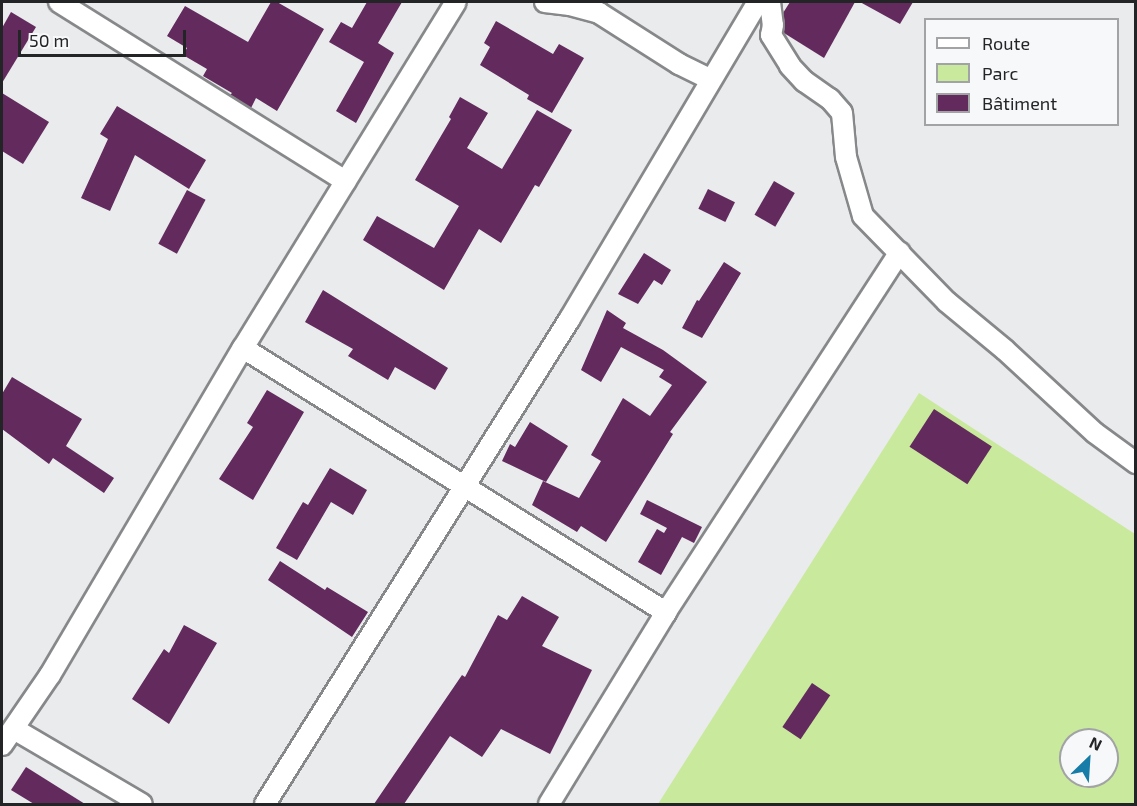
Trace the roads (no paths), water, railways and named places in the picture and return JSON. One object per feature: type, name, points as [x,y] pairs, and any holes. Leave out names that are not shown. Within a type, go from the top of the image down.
[{"type":"street","points":[[59,2],[346,181]]},
{"type":"street","points":[[142,804],[8,737],[50,675],[243,348],[456,2]]},
{"type":"street","points":[[544,2],[570,5],[599,13],[679,64],[710,79]]},
{"type":"street","points":[[265,804],[569,320],[710,79],[758,2]]},
{"type":"street","points":[[770,2],[773,25],[771,35],[790,66],[804,81],[830,99],[842,113],[846,157],[863,216],[947,302],[1005,350],[1095,433],[1136,463]]},
{"type":"street","points":[[549,804],[666,612],[900,252]]},
{"type":"street","points":[[243,348],[666,612]]}]
